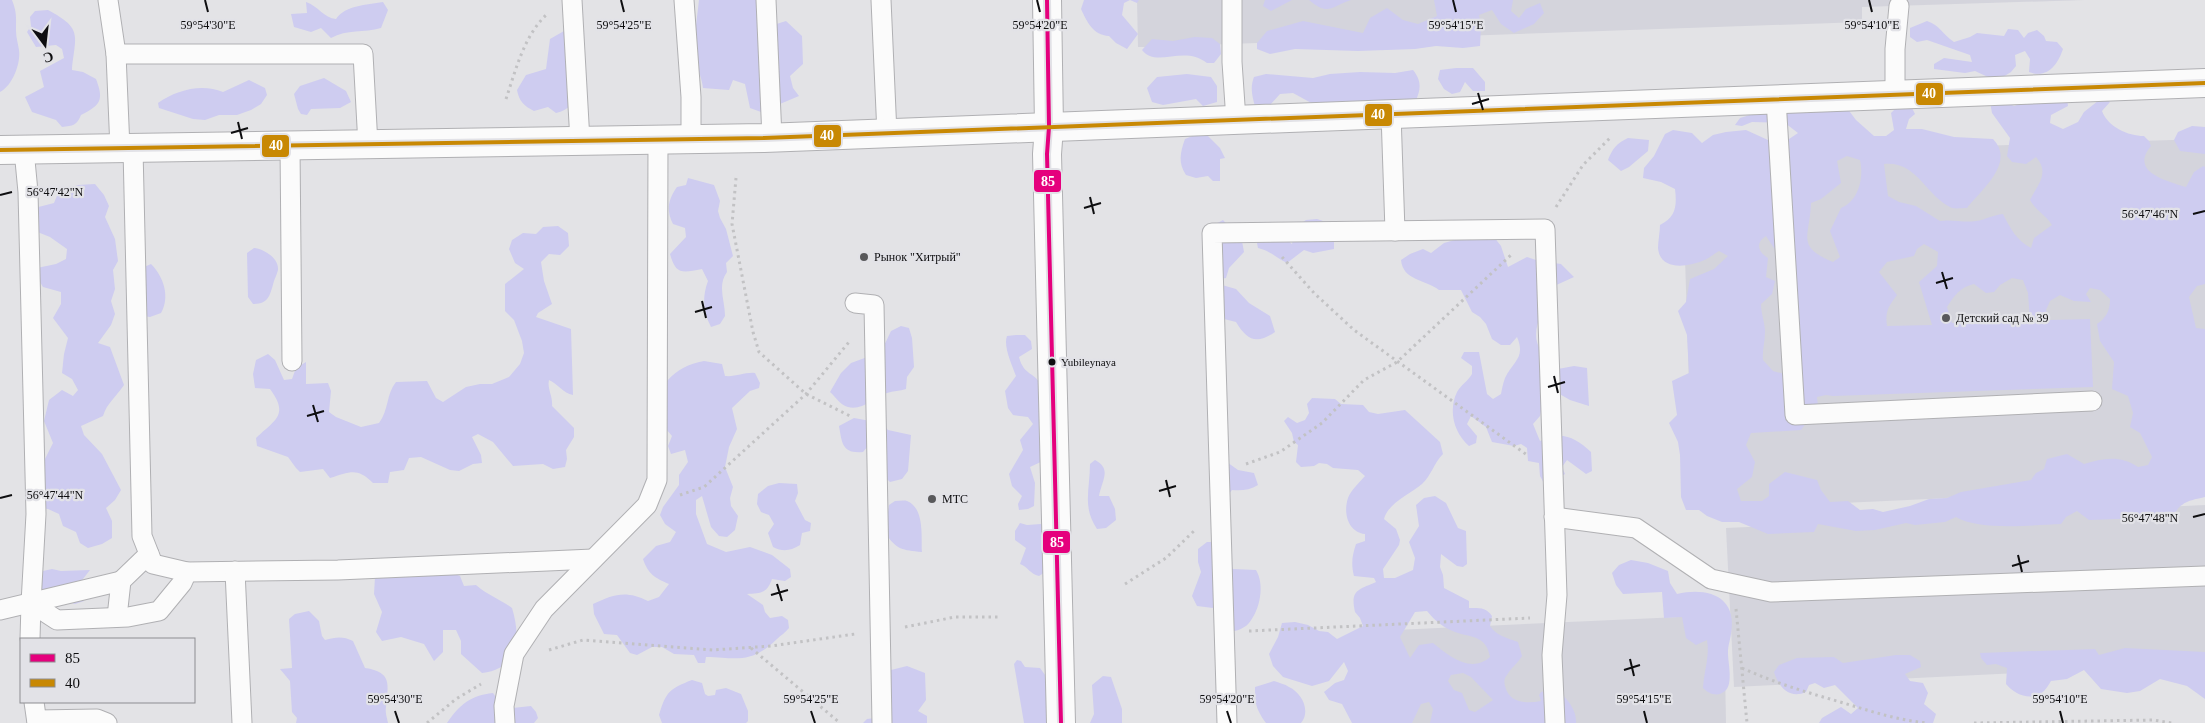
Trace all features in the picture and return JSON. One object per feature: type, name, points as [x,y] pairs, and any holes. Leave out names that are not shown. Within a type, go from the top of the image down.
[{"type":"street","points":[[1047,0],[1049,127],[1047,154],[1060,723]]},
{"type":"street","points":[[12,150],[772,138],[2205,82]]},
{"type":"lane","points":[[108,0],[126,149],[142,536],[154,564],[187,572],[235,572],[594,559]]},
{"type":"lane","points":[[572,0],[580,141]]},
{"type":"lane","points":[[684,0],[691,97],[691,139]]},
{"type":"lane","points":[[766,0],[772,138]]},
{"type":"lane","points":[[881,0],[887,134]]},
{"type":"lane","points":[[1232,0],[1232,62],[1236,120]]},
{"type":"lane","points":[[1895,94],[1895,49],[1899,6]]},
{"type":"lane","points":[[116,54],[363,54],[368,144]]},
{"type":"lane","points":[[1776,99],[1795,415],[2092,401]]},
{"type":"lane","points":[[1391,114],[1395,231]]},
{"type":"lane","points":[[505,723],[504,706],[514,654],[544,609],[647,505],[657,480],[658,140]]},
{"type":"lane","points":[[290,146],[292,361]]},
{"type":"lane","points":[[12,150],[28,192],[36,514],[30,638]]},
{"type":"lane","points":[[1227,723],[1212,233],[1538,229],[1544,229],[1557,595],[1552,655],[1555,723]]},
{"type":"lane","points":[[855,303],[874,305],[882,723]]},
{"type":"lane","points":[[1554,517],[1636,528],[1711,579],[1771,592],[2205,576]]},
{"type":"lane","points":[[0,610],[92,586],[121,581],[150,554]]},
{"type":"lane","points":[[31,603],[57,620],[117,617],[159,611],[182,583],[187,572]]},
{"type":"lane","points":[[235,572],[242,723]]},
{"type":"lane","points":[[117,617],[121,581]]},
{"type":"lane","points":[[36,715],[97,719],[107,723]]},
{"type":"path","points":[[506,99],[520,53],[541,20],[553,9]]},
{"type":"path","points":[[1220,484],[1245,465],[1280,452],[1322,423],[1364,380],[1396,362],[1465,300],[1538,229],[1552,214],[1583,165],[1616,132]]},
{"type":"path","points":[[736,178],[732,224],[753,332],[759,352],[806,394],[854,418],[876,434]]},
{"type":"path","points":[[1260,232],[1314,293],[1354,330],[1396,362],[1552,472]]},
{"type":"path","points":[[647,505],[704,488],[806,394],[874,313]]},
{"type":"path","points":[[1125,584],[1166,558],[1220,505]]},
{"type":"path","points":[[1730,583],[1739,624],[1748,723]]},
{"type":"path","points":[[427,723],[456,699],[537,653],[583,640],[713,650],[751,648],[880,631],[955,617],[1001,617]]},
{"type":"path","points":[[1224,632],[1555,618]]},
{"type":"path","points":[[751,648],[840,723]]},
{"type":"path","points":[[1742,668],[1764,678],[1858,708],[1901,720],[1927,723]]},
{"type":"path","points":[[1974,723],[2154,720],[2172,723]]},
{"type":"shaded area","points":[[0,0],[12,0],[14,4],[19,62],[12,80],[0,92]]},
{"type":"shaded area","points":[[699,0],[761,0],[767,27],[786,21],[802,36],[803,64],[790,76],[793,88],[799,96],[761,112],[750,108],[745,84],[733,80],[729,90],[703,88],[695,50]]},
{"type":"shaded area","points":[[1084,0],[1130,0],[1124,3],[1122,15],[1138,34],[1127,49],[1116,43],[1109,36],[1099,33],[1091,27],[1081,9]]},
{"type":"shaded area","points":[[1137,0],[2085,0],[1862,7],[1862,22],[1138,47]]},
{"type":"shaded area","points":[[1265,0],[1292,0],[1271,11],[1263,6]]},
{"type":"shaded area","points":[[1309,0],[1351,0],[1326,9]]},
{"type":"shaded area","points":[[1434,0],[1513,0],[1511,11],[1519,18],[1526,9],[1540,3],[1544,13],[1534,24],[1514,33],[1501,24],[1492,10],[1479,15],[1481,26],[1480,46],[1463,48],[1436,46],[1415,49],[1358,51],[1295,49],[1270,54],[1257,49],[1257,43],[1267,31],[1303,21],[1363,33],[1370,18],[1387,8],[1403,20],[1418,24],[1437,16]]},
{"type":"shaded area","points":[[306,2],[336,19],[345,11],[363,5],[383,2],[388,10],[381,28],[343,33],[331,38],[321,28],[311,32],[294,27],[291,14],[307,13]]},
{"type":"shaded area","points":[[48,10],[67,23],[75,34],[72,70],[83,72],[96,79],[100,92],[97,105],[81,115],[76,123],[69,126],[62,127],[56,120],[32,112],[25,97],[44,87],[40,71],[64,58],[62,49],[56,45],[36,47],[27,32],[31,26],[30,17],[35,11]]},
{"type":"shaded area","points":[[1927,21],[1935,25],[1954,42],[1977,33],[2004,36],[2008,29],[2018,30],[2024,38],[2028,33],[2037,30],[2044,36],[2046,41],[2057,42],[2063,49],[2051,69],[2047,72],[2036,74],[2029,72],[2030,59],[2025,51],[2015,55],[2016,66],[2003,77],[1988,77],[1975,71],[1965,73],[1934,69],[1934,64],[1944,58],[1972,62],[1970,55],[1927,40],[1917,42],[1910,37],[1910,28]]},
{"type":"shaded area","points":[[564,31],[574,35],[585,72],[587,91],[561,112],[556,113],[548,107],[534,111],[522,103],[517,90],[526,75],[546,69],[550,39]]},
{"type":"shaded area","points":[[1195,37],[1212,38],[1220,44],[1221,54],[1214,63],[1207,63],[1189,56],[1155,57],[1148,55],[1142,50],[1152,39],[1173,41]]},
{"type":"shaded area","points":[[1473,68],[1485,82],[1485,91],[1473,91],[1465,82],[1460,92],[1452,94],[1444,89],[1438,79],[1440,70]]},
{"type":"shaded area","points":[[1413,70],[1420,86],[1415,102],[1405,105],[1393,100],[1315,105],[1293,93],[1280,94],[1269,106],[1255,106],[1252,95],[1254,77],[1266,74],[1313,78],[1330,74],[1360,72],[1395,73]]},
{"type":"shaded area","points":[[1187,74],[1211,77],[1217,86],[1217,102],[1203,106],[1196,99],[1163,105],[1152,102],[1147,88],[1157,77]]},
{"type":"shaded area","points":[[324,78],[346,91],[351,102],[340,108],[311,109],[307,115],[301,114],[294,94],[300,86]]},
{"type":"shaded area","points":[[249,80],[265,88],[267,95],[261,104],[237,115],[219,115],[205,120],[193,119],[159,108],[158,103],[181,91],[207,88],[223,92]]},
{"type":"shaded area","name":"Детский сад № 39","points":[[2103,97],[2110,102],[2102,111],[2105,117],[2119,130],[2144,136],[2149,141],[2151,146],[2145,155],[2147,169],[2169,182],[2186,187],[2194,172],[2203,166],[2205,167],[2205,284],[2197,286],[2189,297],[2196,328],[2205,329],[2205,497],[2184,503],[2171,517],[2089,520],[2077,511],[2066,517],[2061,524],[1992,526],[1956,517],[1945,522],[1915,525],[1906,523],[1875,530],[1856,531],[1818,524],[1814,532],[1768,534],[1739,522],[1722,522],[1707,516],[1699,510],[1686,510],[1681,497],[1678,442],[1669,423],[1677,415],[1672,381],[1689,373],[1687,335],[1678,311],[1686,302],[1690,279],[1714,269],[1728,256],[1719,251],[1704,260],[1682,266],[1669,264],[1660,255],[1658,248],[1660,225],[1672,215],[1676,201],[1675,189],[1661,182],[1643,178],[1644,168],[1654,156],[1665,134],[1673,130],[1692,133],[1702,143],[1713,135],[1746,130],[1768,140],[1789,139],[1798,133],[1785,123],[1752,122],[1742,126],[1735,125],[1740,118],[1753,114],[1847,108],[1856,120],[1874,136],[1886,136],[1894,130],[1891,113],[1898,106],[1911,106],[1915,114],[1909,119],[1906,129],[1922,129],[1954,137],[1993,139],[1999,148],[2001,157],[1999,167],[1987,185],[1967,208],[1952,208],[1935,196],[1913,173],[1896,165],[1884,164],[1888,196],[1899,202],[1916,206],[1940,221],[1976,221],[2003,214],[2018,238],[2031,248],[2034,238],[2052,225],[2030,200],[2039,184],[2042,168],[2036,157],[2026,164],[2012,162],[2007,156],[2010,138],[1992,113],[1990,102],[1998,99],[2014,106],[2039,98],[2067,98],[2068,106],[2051,115],[2050,123],[2063,129],[2078,122],[2084,112]],"holes":[[[1847,156],[1860,160],[1861,174],[1856,194],[1847,205],[1841,208],[1830,231],[1840,257],[1833,262],[1813,251],[1807,239],[1811,203],[1821,199],[1841,183],[1837,161]],[[1766,236],[1782,260],[1784,374],[1773,371],[1763,360],[1765,332],[1761,304],[1772,294],[1775,281],[1766,277],[1768,258],[1760,250],[1760,242]],[[1924,244],[1938,252],[1937,266],[1919,282],[1932,325],[1887,326],[1886,317],[1888,310],[1897,295],[1879,272],[1887,262],[1914,256],[1917,249]],[[2012,278],[2023,280],[2028,293],[2030,321],[1952,323],[1947,307],[1961,290],[1974,284],[1986,293],[1994,292],[2000,285]],[[2090,288],[2100,290],[2110,299],[2107,314],[2097,324],[2100,341],[2114,362],[2112,389],[2128,396],[2133,413],[2130,427],[2140,433],[2152,457],[2148,465],[2138,467],[2118,459],[2098,460],[2084,464],[2067,454],[2047,459],[2044,469],[2036,473],[2031,480],[1961,492],[1947,498],[1929,499],[1910,506],[1883,512],[1873,509],[1860,510],[1848,501],[1830,502],[1821,490],[1817,480],[1785,472],[1769,484],[1769,496],[1762,501],[1741,501],[1737,489],[1752,477],[1755,462],[1746,445],[1751,433],[1801,430],[1818,406],[1817,397],[1826,395],[2093,387],[2090,319],[2049,320],[2046,310],[2050,301],[2060,295],[2074,301],[2091,302],[2086,294]]]},
{"type":"shaded area","points":[[2192,126],[2205,127],[2205,154],[2180,151],[2174,140],[2178,132]]},
{"type":"shaded area","points":[[1195,135],[1207,135],[1220,148],[1225,158],[1220,159],[1220,181],[1213,181],[1208,176],[1196,178],[1186,175],[1183,171],[1181,153],[1183,144],[1185,139]]},
{"type":"shaded area","points":[[1628,138],[1649,140],[1648,151],[1629,167],[1621,171],[1608,160],[1615,147]]},
{"type":"shaded area","name":"Детский сад № 39","points":[[2205,139],[2205,482],[1929,499],[1693,510],[1682,163],[1943,147]]},
{"type":"shaded area","points":[[688,178],[714,185],[720,201],[718,211],[726,229],[733,256],[726,263],[727,272],[722,283],[725,316],[720,324],[711,327],[706,316],[704,304],[708,281],[702,269],[681,271],[675,266],[670,254],[686,237],[685,228],[673,224],[669,214],[670,201],[677,187],[686,185]]},
{"type":"shaded area","points":[[95,184],[104,195],[109,206],[105,217],[115,239],[118,261],[113,270],[115,289],[111,301],[115,314],[111,325],[98,343],[110,347],[124,385],[109,404],[103,416],[81,426],[84,435],[102,454],[121,490],[115,500],[106,508],[112,521],[112,538],[102,544],[88,548],[80,543],[76,532],[63,526],[59,514],[48,509],[35,507],[34,466],[45,459],[53,443],[44,421],[49,400],[62,390],[73,396],[78,390],[72,379],[62,373],[68,338],[53,318],[61,304],[61,292],[43,287],[36,276],[37,268],[56,264],[66,259],[67,249],[50,237],[25,227],[19,221],[23,211],[54,203],[59,191],[78,185]]},
{"type":"shaded area","points":[[1317,219],[1326,222],[1334,240],[1334,249],[1313,253],[1304,250],[1287,263],[1258,248],[1256,238],[1283,237],[1292,244],[1296,227],[1306,220]]},
{"type":"shaded area","points":[[1223,220],[1242,241],[1244,252],[1229,268],[1226,278],[1214,280],[1212,226]]},
{"type":"shaded area","points":[[558,226],[568,233],[569,246],[560,255],[549,254],[541,262],[544,281],[552,304],[538,313],[536,317],[571,329],[573,395],[549,380],[552,406],[574,428],[574,437],[566,450],[567,459],[565,467],[553,469],[543,464],[513,466],[493,442],[478,434],[472,437],[481,455],[482,463],[473,464],[459,471],[450,470],[421,457],[409,458],[404,470],[390,472],[388,483],[373,483],[362,475],[353,472],[330,478],[323,469],[300,472],[288,457],[257,446],[256,438],[274,421],[279,411],[279,405],[270,389],[255,388],[253,374],[256,360],[268,354],[275,360],[284,380],[292,379],[296,368],[306,362],[306,384],[328,383],[331,391],[329,412],[336,417],[361,427],[379,423],[396,382],[427,381],[436,398],[443,402],[466,387],[492,384],[509,377],[520,364],[524,353],[522,341],[514,320],[505,311],[505,284],[524,269],[515,263],[509,249],[512,240],[523,233],[536,234],[543,227]]},
{"type":"shaded area","points":[[1473,235],[1494,237],[1501,246],[1508,267],[1527,257],[1561,264],[1574,277],[1552,287],[1538,322],[1537,340],[1540,349],[1547,359],[1558,369],[1574,366],[1587,368],[1589,406],[1570,400],[1556,392],[1542,406],[1540,416],[1533,424],[1540,441],[1555,436],[1567,437],[1579,442],[1591,452],[1592,471],[1586,474],[1567,460],[1562,467],[1565,474],[1545,485],[1540,476],[1539,463],[1528,461],[1527,448],[1521,444],[1514,446],[1492,442],[1486,427],[1471,416],[1467,424],[1477,436],[1476,443],[1469,446],[1456,428],[1453,414],[1454,399],[1457,392],[1472,374],[1472,366],[1461,358],[1464,352],[1479,352],[1487,394],[1493,399],[1501,394],[1505,378],[1519,355],[1520,350],[1517,337],[1510,345],[1501,345],[1492,339],[1486,324],[1472,312],[1461,290],[1439,290],[1415,279],[1406,272],[1401,260],[1423,249],[1431,253],[1444,243]]},
{"type":"shaded area","points":[[254,248],[270,255],[278,266],[268,298],[258,304],[253,304],[248,297],[247,253]]},
{"type":"shaded area","points":[[151,264],[162,281],[165,300],[161,313],[150,317],[137,315],[142,268]]},
{"type":"shaded area","points":[[1222,285],[1236,289],[1249,303],[1270,316],[1275,332],[1262,338],[1252,339],[1244,333],[1236,322],[1224,319]]},
{"type":"shaded area","points":[[901,326],[909,328],[912,338],[914,367],[907,377],[906,389],[887,393],[858,407],[853,408],[843,405],[830,392],[841,373],[851,363],[881,352],[891,331]]},
{"type":"shaded area","points":[[1025,335],[1031,341],[1032,349],[1019,357],[1024,368],[1037,379],[1042,388],[1045,423],[1045,460],[1030,467],[1035,483],[1034,506],[1019,510],[1018,504],[1022,496],[1012,486],[1009,474],[1023,450],[1020,440],[1033,424],[1028,417],[1013,415],[1008,408],[1005,391],[1016,376],[1006,340],[1007,336]]},
{"type":"shaded area","points":[[704,361],[722,364],[725,376],[755,373],[760,383],[759,388],[750,391],[732,408],[737,429],[729,447],[725,467],[733,487],[730,498],[731,506],[738,516],[735,530],[727,537],[719,536],[711,527],[702,496],[696,500],[696,514],[707,544],[726,552],[750,547],[772,555],[790,569],[791,577],[785,581],[772,579],[768,588],[762,592],[747,594],[763,605],[765,612],[770,618],[782,616],[788,620],[789,628],[786,631],[768,647],[752,656],[744,658],[706,657],[705,663],[698,663],[694,655],[674,654],[662,647],[652,647],[637,655],[630,653],[617,635],[604,634],[594,614],[593,604],[607,598],[626,594],[648,601],[659,597],[669,584],[653,575],[643,559],[656,546],[670,542],[676,532],[665,524],[660,515],[663,507],[679,485],[679,475],[688,462],[685,450],[671,454],[668,446],[672,436],[666,429],[667,381],[684,368]]},
{"type":"shaded area","points":[[1312,398],[1335,399],[1341,404],[1363,405],[1369,412],[1378,414],[1405,410],[1440,442],[1443,454],[1425,481],[1400,499],[1386,513],[1384,519],[1396,529],[1400,540],[1399,545],[1383,569],[1384,578],[1395,578],[1413,570],[1415,558],[1409,542],[1419,526],[1416,505],[1424,498],[1435,496],[1446,503],[1458,528],[1466,531],[1467,564],[1463,567],[1457,566],[1441,554],[1440,567],[1444,588],[1469,601],[1469,608],[1487,611],[1492,616],[1490,626],[1496,632],[1518,642],[1522,656],[1505,677],[1505,686],[1510,696],[1519,701],[1535,702],[1541,701],[1539,695],[1541,692],[1554,689],[1570,703],[1575,713],[1576,723],[1430,723],[1433,709],[1429,702],[1421,704],[1412,723],[1352,723],[1342,704],[1329,700],[1324,692],[1335,683],[1344,680],[1348,671],[1344,662],[1329,681],[1312,686],[1283,677],[1273,666],[1269,654],[1278,637],[1282,623],[1295,622],[1308,625],[1319,631],[1328,632],[1337,639],[1363,626],[1355,612],[1355,595],[1360,589],[1376,582],[1374,578],[1354,576],[1352,564],[1356,544],[1365,541],[1365,534],[1354,530],[1348,521],[1346,510],[1349,495],[1365,476],[1358,470],[1333,468],[1327,464],[1319,463],[1314,466],[1301,467],[1296,462],[1298,445],[1294,442],[1292,433],[1284,421],[1288,417],[1297,423],[1305,420],[1309,413],[1307,404]],"holes":[[[1427,611],[1436,621],[1447,628],[1482,641],[1490,657],[1483,662],[1468,663],[1453,658],[1433,643],[1419,645],[1410,658],[1400,637],[1415,612]],[[1463,673],[1471,677],[1493,700],[1475,712],[1469,710],[1462,693],[1454,690],[1448,681],[1451,675]]]},
{"type":"shaded area","points":[[854,418],[876,422],[888,430],[911,435],[908,471],[902,479],[890,482],[885,477],[868,446],[863,452],[856,452],[844,446],[839,426]]},
{"type":"shaded area","points":[[1095,460],[1100,463],[1105,471],[1099,496],[1109,496],[1115,509],[1116,520],[1106,528],[1097,529],[1092,521],[1088,505],[1090,464]]},
{"type":"shaded area","points":[[1224,460],[1238,470],[1254,473],[1258,485],[1245,490],[1232,490],[1220,505],[1210,497],[1216,488]]},
{"type":"shaded area","points":[[779,483],[797,484],[798,493],[795,501],[805,520],[811,523],[810,531],[802,533],[800,545],[793,549],[780,550],[773,547],[768,533],[774,524],[769,515],[761,512],[757,504],[758,494],[768,486]]},
{"type":"shaded area","points":[[895,501],[907,501],[917,510],[922,532],[922,552],[909,551],[897,546],[885,533],[889,505]]},
{"type":"shaded area","points":[[2205,505],[2205,664],[1734,687],[1726,528]]},
{"type":"shaded area","points":[[1020,523],[1027,525],[1041,524],[1048,532],[1047,571],[1039,576],[1033,574],[1020,564],[1026,548],[1015,540],[1015,531]]},
{"type":"shaded area","points":[[1207,542],[1221,542],[1228,562],[1233,569],[1256,570],[1259,576],[1261,590],[1256,611],[1249,623],[1238,630],[1224,632],[1223,613],[1213,608],[1197,606],[1192,596],[1201,572],[1198,562],[1198,549]]},
{"type":"shaded area","points":[[1631,560],[1648,563],[1668,571],[1670,583],[1677,594],[1699,592],[1718,597],[1725,603],[1730,611],[1732,621],[1728,650],[1730,672],[1726,690],[1720,694],[1714,694],[1703,688],[1707,640],[1696,645],[1686,638],[1682,617],[1664,618],[1662,592],[1623,594],[1616,585],[1612,573],[1619,565]]},
{"type":"shaded area","points":[[52,569],[61,571],[90,570],[79,584],[86,593],[84,601],[75,604],[42,593],[37,577],[43,571]]},
{"type":"shaded area","points":[[450,572],[460,576],[464,586],[476,585],[512,608],[515,619],[516,640],[514,650],[504,665],[482,673],[461,654],[461,641],[456,630],[443,630],[443,652],[434,661],[424,644],[401,637],[382,641],[376,632],[382,612],[374,594],[375,577]]},
{"type":"shaded area","points":[[309,611],[319,621],[322,636],[325,640],[346,638],[353,641],[365,668],[374,670],[384,676],[388,686],[386,711],[388,723],[296,723],[297,718],[292,712],[290,681],[280,669],[292,668],[289,619],[295,614]]},
{"type":"shaded area","points":[[1724,615],[1726,723],[1354,723],[1351,632]]},
{"type":"shaded area","points":[[2125,648],[2205,652],[2205,699],[2187,686],[2160,679],[2140,691],[2127,693],[2101,689],[2084,670],[2067,679],[2051,681],[2045,690],[2039,694],[2029,697],[2024,696],[2006,684],[2007,668],[1996,664],[1987,665],[1981,658],[1980,653],[2095,649],[2099,655]]},
{"type":"shaded area","points":[[1896,655],[1910,655],[1920,661],[1921,667],[1905,674],[1910,681],[1923,683],[1928,693],[1924,704],[1936,714],[1933,723],[1819,723],[1822,718],[1841,707],[1851,714],[1858,708],[1835,685],[1824,688],[1815,683],[1809,685],[1806,692],[1800,694],[1790,693],[1782,687],[1774,672],[1779,665],[1797,658],[1834,657],[1843,663]]},
{"type":"shaded area","points":[[1017,660],[1021,661],[1025,667],[1040,668],[1048,679],[1048,723],[1024,723],[1014,664]]},
{"type":"shaded area","points":[[907,666],[925,673],[926,700],[918,711],[927,716],[927,723],[882,723],[891,720],[891,670]]},
{"type":"shaded area","points":[[1103,676],[1111,677],[1122,709],[1122,723],[1090,723],[1094,714],[1092,685]]},
{"type":"shaded area","points":[[692,680],[702,683],[705,694],[708,696],[715,695],[716,690],[726,688],[741,694],[748,711],[748,721],[746,723],[662,723],[659,715],[666,696],[673,689]]},
{"type":"shaded area","points":[[1274,681],[1286,685],[1298,693],[1305,708],[1304,718],[1301,723],[1266,723],[1258,710],[1255,687]]},
{"type":"shaded area","points":[[493,693],[504,709],[531,706],[538,718],[534,723],[447,723],[466,702],[478,696]]},
{"type":"shaded area","points":[[875,718],[882,723],[863,723],[867,719]]},
{"type":"transit line","name":"85","points":[[1047,0],[1049,127],[1047,154],[1061,723]]},
{"type":"transit line","name":"40","points":[[0,150],[764,138],[2205,83]]},
{"type":"place","name":"Рынок \"Хитрый\"","points":[[864,257]]},
{"type":"place","name":"Детский сад № 39","points":[[1946,318]]},
{"type":"place","name":"Yubileynaya","points":[[1052,362]]},
{"type":"place","name":"МТС","points":[[932,499]]}]
